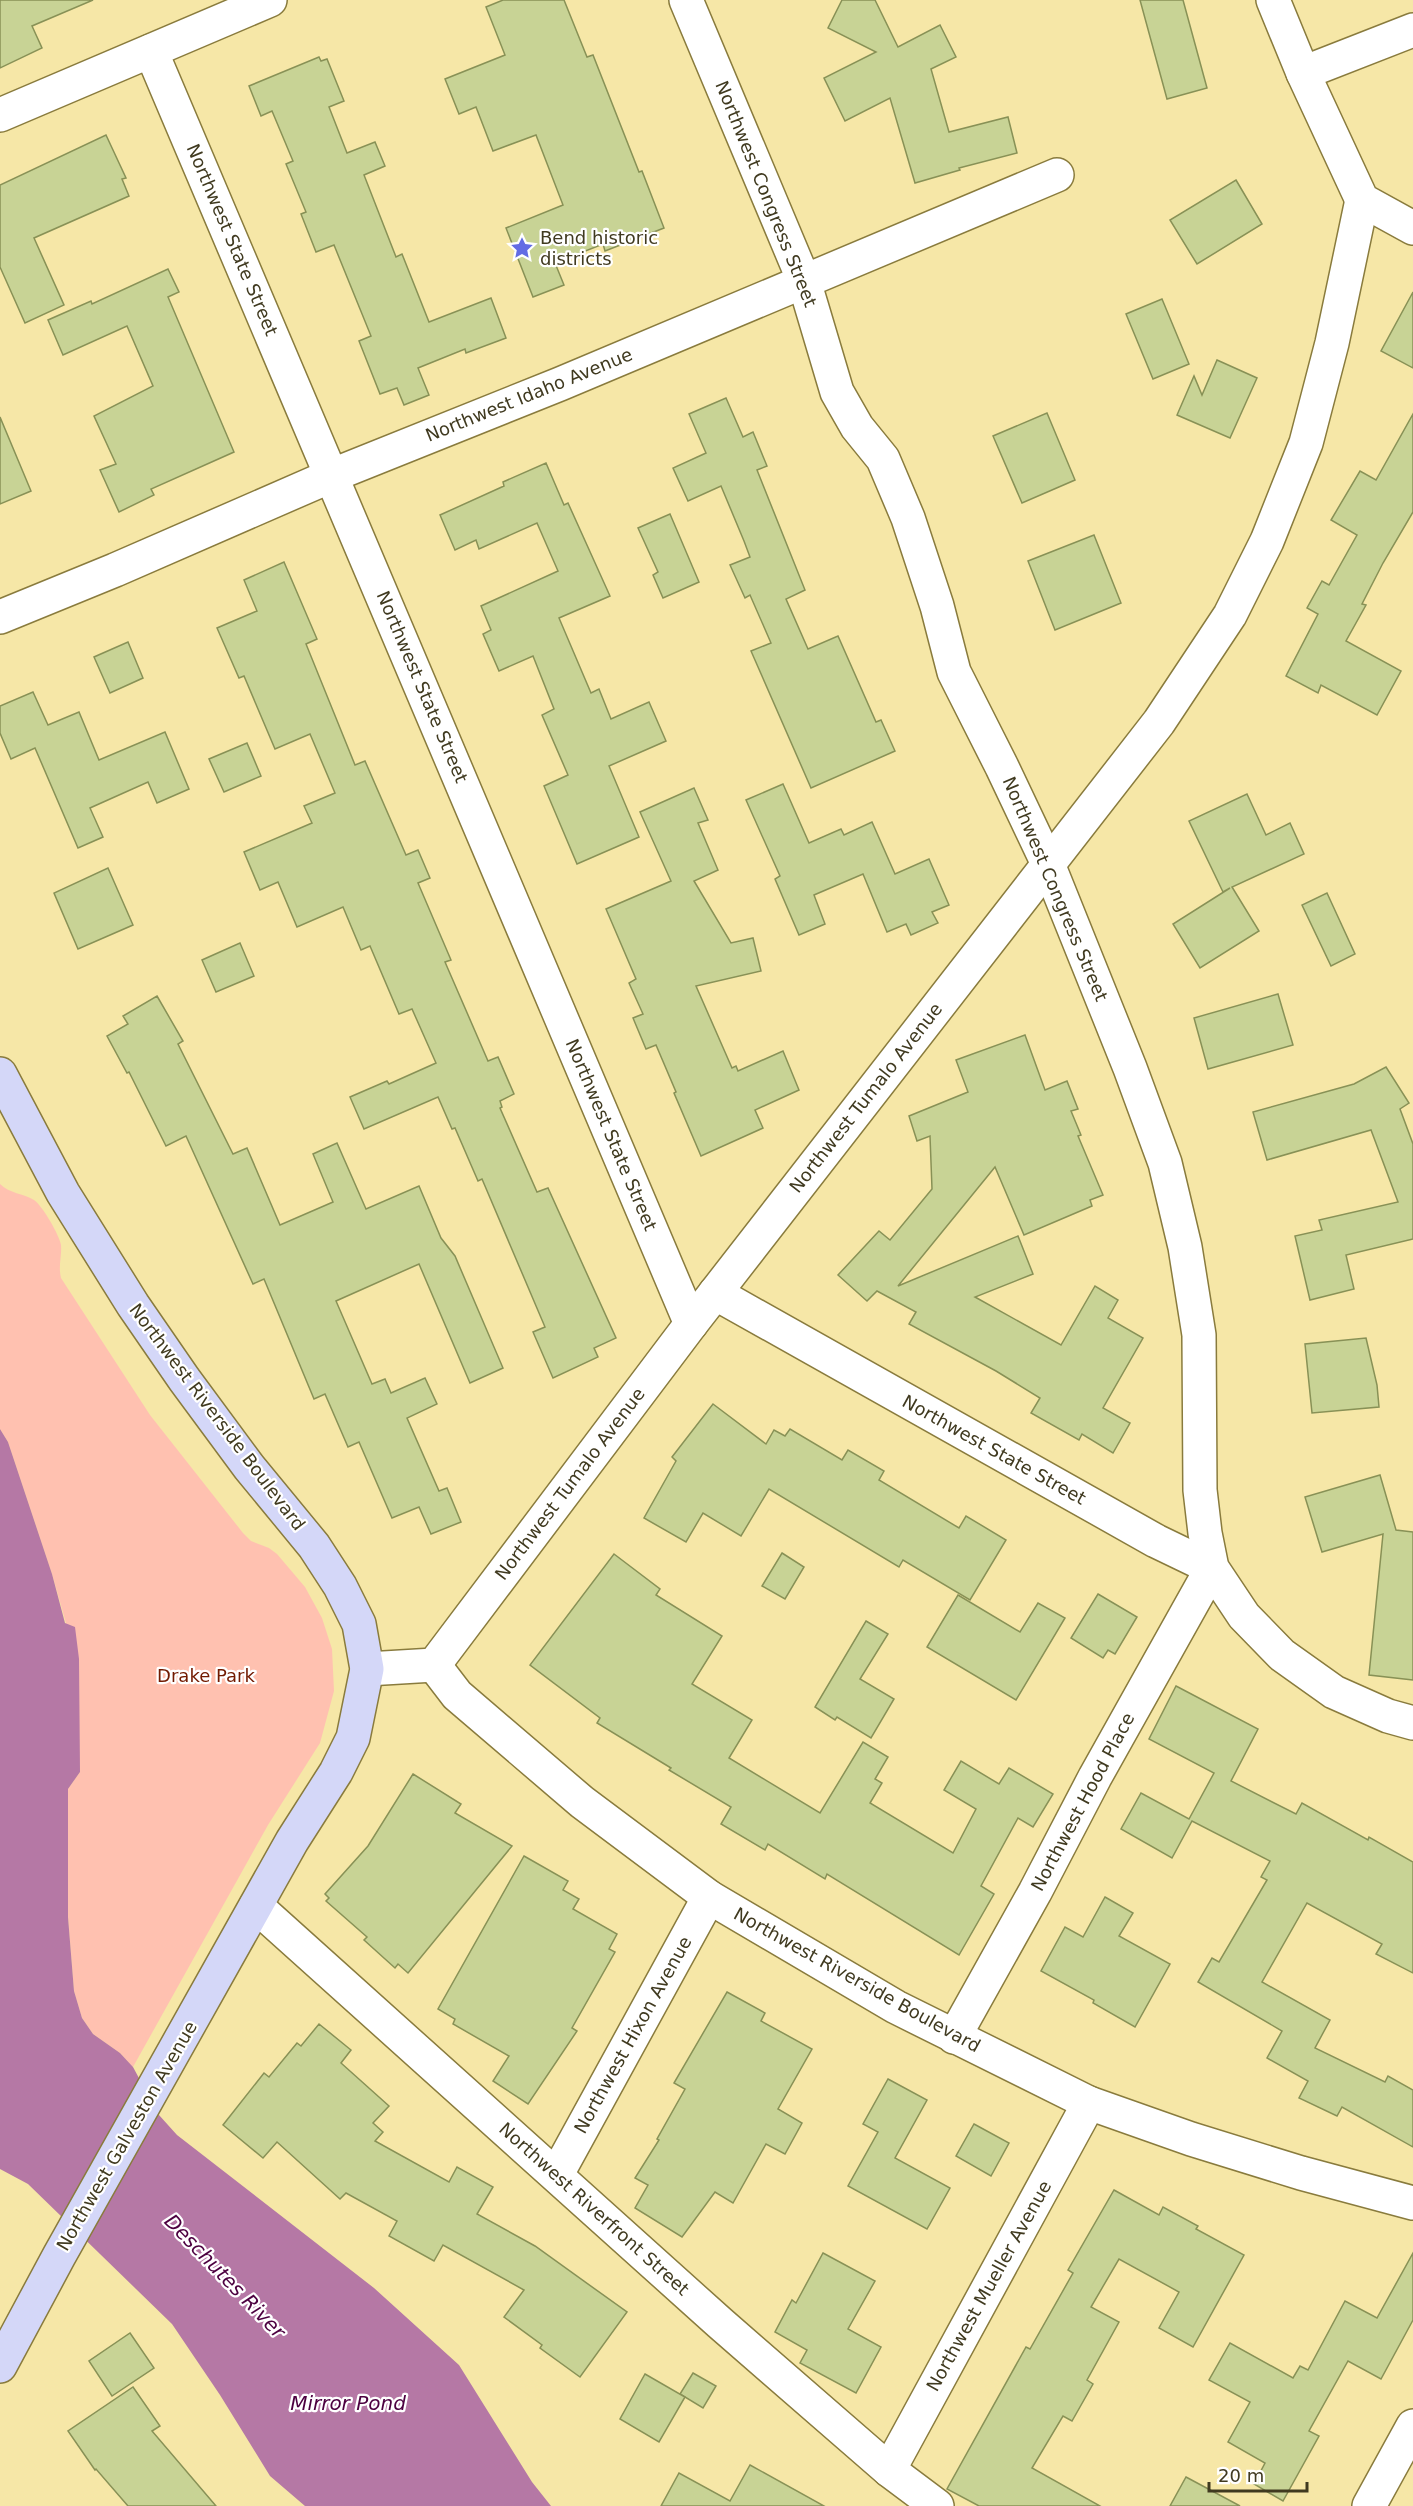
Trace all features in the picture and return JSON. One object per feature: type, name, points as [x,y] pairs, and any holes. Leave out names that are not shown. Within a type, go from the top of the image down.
[{"type":"street","points":[[0,115],[270,0]]},
{"type":"street","name":"Northwest Congress Street","points":[[686,0],[804,281],[837,392],[857,427],[884,459],[908,518],[937,606],[954,672],[1048,864],[1130,1068],[1165,1163],[1185,1247],[1199,1335],[1200,1490],[1204,1533],[1212,1568],[1244,1616],[1282,1655],[1334,1692],[1388,1716],[1413,1723]]},
{"type":"street","points":[[1274,0],[1303,73],[1362,200],[1413,228]]},
{"type":"street","points":[[1303,73],[1413,30]]},
{"type":"street","name":"Northwest State Street","points":[[151,51],[333,475],[691,1324]]},
{"type":"street","name":"Northwest Idaho Avenue","points":[[0,617],[115,570],[333,475],[1057,175]]},
{"type":"street","name":"Northwest Tumalo Avenue","points":[[434,1665],[691,1324],[1159,722],[1230,615],[1267,541],[1306,443],[1332,343],[1362,200]]},
{"type":"street","name":"Northwest Riverside Boulevard","points":[[0,1074],[63,1193],[133,1305],[249,1467],[314,1546],[340,1586],[359,1624],[368,1669]]},
{"type":"street","name":"Northwest State Street","points":[[715,1293],[1156,1541],[1212,1568]]},
{"type":"street","name":"Northwest Hood Place","points":[[954,2037],[1212,1568]]},
{"type":"street","points":[[256,1906],[292,1841],[336,1772],[353,1738],[368,1669],[434,1665]]},
{"type":"street","name":"Northwest Riverside Boulevard","points":[[434,1665],[465,1701],[582,1802],[709,1897],[896,2007],[1089,2103],[1191,2139],[1302,2173],[1413,2203]]},
{"type":"street","name":"Northwest Hixon Avenue","points":[[557,2174],[709,1897]]},
{"type":"street","name":"Northwest Galveston Avenue","points":[[0,2366],[59,2256],[256,1906]]},
{"type":"street","name":"Northwest Riverfront Street","points":[[256,1906],[557,2174],[720,2323],[889,2469],[937,2506]]},
{"type":"street","name":"Northwest Mueller Avenue","points":[[889,2469],[1089,2103]]},
{"type":"street","points":[[1370,2506],[1413,2426]]},
{"type":"green space","name":"Drake Park","points":[[0,1184],[8,1190],[34,1200],[41,1208],[60,1241],[61,1278],[150,1415],[243,1533],[251,1541],[277,1554],[305,1587],[322,1618],[332,1649],[334,1691],[320,1743],[268,1825],[133,2067],[120,2053],[93,2034],[82,2018],[74,1991],[68,1917],[68,1789],[80,1772],[66,1623],[8,1442],[0,1429]]},
{"type":"water","name":"Mirror Pond","points":[[0,1429],[8,1442],[52,1574],[65,1623],[75,1627],[79,1659],[80,1772],[68,1789],[68,1917],[74,1991],[82,2018],[93,2034],[120,2053],[133,2067],[140,2080],[141,2095],[177,2135],[374,2288],[459,2365],[532,2482],[551,2506],[305,2506],[270,2476],[220,2395],[172,2324],[28,2184],[0,2169]]},
{"type":"building","points":[[0,0],[93,0],[32,26],[42,48],[0,68]]},
{"type":"building","points":[[503,0],[564,0],[587,57],[593,55],[639,172],[642,171],[664,228],[605,251],[603,244],[555,263],[564,285],[533,297],[506,228],[563,205],[536,135],[493,151],[476,107],[459,114],[445,79],[505,55],[486,7]]},
{"type":"building","points":[[842,0],[875,0],[898,47],[940,25],[956,57],[931,69],[949,132],[1008,117],[1017,153],[959,168],[960,170],[915,183],[890,98],[845,121],[824,78],[876,52],[828,28]]},
{"type":"building","points":[[1140,0],[1183,0],[1207,88],[1167,99]]},
{"type":"building","points":[[319,57],[321,61],[327,59],[344,101],[329,107],[347,153],[375,142],[385,166],[364,175],[396,257],[402,254],[429,322],[491,298],[506,338],[466,353],[465,349],[418,368],[429,395],[404,405],[397,388],[380,394],[359,341],[371,336],[334,245],[316,252],[301,214],[306,212],[286,164],[293,161],[272,111],[261,116],[249,86]]},
{"type":"building","points":[[106,135],[126,178],[122,179],[129,196],[34,238],[64,305],[25,323],[0,267],[0,185]]},
{"type":"building","points":[[1236,180],[1262,224],[1197,264],[1170,220]]},
{"type":"building","points":[[168,269],[179,292],[168,297],[234,452],[151,489],[154,495],[119,512],[100,470],[116,464],[94,416],[153,386],[127,326],[63,355],[48,320],[91,301],[92,304]]},
{"type":"building","points":[[1413,292],[1413,368],[1381,351]]},
{"type":"building","points":[[1162,299],[1189,364],[1153,379],[1126,314]]},
{"type":"building","points":[[1217,360],[1257,378],[1230,438],[1177,415],[1194,376],[1202,395]]},
{"type":"building","points":[[726,398],[743,437],[753,432],[767,466],[757,470],[805,590],[786,599],[808,649],[838,636],[876,722],[881,720],[895,751],[811,788],[751,651],[771,643],[750,595],[745,598],[730,565],[750,557],[721,486],[688,501],[673,468],[706,453],[689,414]]},
{"type":"building","points":[[1047,413],[1075,480],[1022,503],[993,436]]},
{"type":"building","points":[[1413,414],[1413,512],[1383,563],[1362,604],[1366,605],[1346,641],[1401,671],[1377,715],[1321,685],[1318,693],[1286,676],[1318,614],[1307,608],[1322,581],[1329,585],[1357,535],[1331,520],[1360,471],[1376,480]]},
{"type":"building","points":[[0,417],[31,491],[0,504]]},
{"type":"building","points":[[546,463],[564,505],[568,503],[610,596],[559,618],[591,693],[599,689],[611,719],[649,702],[666,741],[609,766],[639,837],[577,864],[544,786],[568,775],[542,715],[554,709],[533,656],[499,671],[483,634],[491,630],[481,606],[558,571],[537,523],[479,549],[476,540],[455,550],[440,515],[504,486],[503,482]]},
{"type":"building","points":[[670,514],[699,582],[663,598],[653,575],[658,572],[638,528]]},
{"type":"building","points":[[1094,535],[1121,603],[1055,630],[1028,561]]},
{"type":"building","points":[[284,562],[317,639],[306,644],[355,765],[365,761],[406,855],[418,850],[430,878],[418,883],[451,960],[445,962],[488,1061],[498,1057],[514,1094],[500,1101],[502,1107],[500,1108],[537,1192],[548,1188],[616,1338],[594,1348],[598,1357],[553,1378],[533,1332],[545,1327],[482,1179],[478,1181],[455,1128],[452,1129],[438,1097],[364,1129],[350,1097],[387,1081],[389,1084],[436,1063],[412,1009],[399,1014],[370,946],[361,950],[343,907],[297,927],[278,882],[260,890],[244,852],[312,823],[304,806],[335,793],[310,734],[275,749],[244,676],[239,678],[217,628],[257,611],[244,580]]},
{"type":"building","points":[[128,642],[143,678],[110,693],[94,657]]},
{"type":"building","points":[[33,692],[48,725],[79,712],[99,760],[165,732],[189,789],[157,803],[148,782],[90,808],[103,837],[78,848],[35,748],[11,759],[0,733],[0,706]]},
{"type":"building","points":[[247,743],[261,776],[224,792],[209,759]]},
{"type":"building","points":[[783,784],[809,843],[841,829],[844,835],[872,822],[895,874],[929,859],[949,905],[932,912],[938,923],[911,935],[906,924],[887,932],[863,874],[814,895],[825,924],[799,935],[775,879],[780,876],[746,800]]},
{"type":"building","points":[[694,788],[708,820],[698,823],[718,870],[694,881],[731,943],[753,938],[761,971],[696,986],[732,1068],[736,1066],[738,1071],[783,1051],[799,1090],[755,1110],[763,1128],[701,1156],[656,1045],[646,1049],[633,1018],[643,1014],[629,983],[636,979],[606,909],[671,881],[640,812]]},
{"type":"building","points":[[1247,794],[1266,835],[1290,823],[1304,854],[1232,887],[1259,931],[1200,968],[1173,924],[1230,888],[1223,892],[1189,821]]},
{"type":"building","points":[[108,868],[133,925],[78,949],[54,893]]},
{"type":"building","points":[[1327,893],[1355,954],[1331,966],[1302,905]]},
{"type":"building","points":[[240,943],[254,976],[216,992],[202,960]]},
{"type":"building","points":[[1278,994],[1293,1045],[1208,1069],[1194,1018]]},
{"type":"building","points":[[157,996],[183,1041],[178,1044],[233,1154],[247,1148],[280,1225],[333,1202],[313,1154],[337,1143],[366,1209],[419,1186],[441,1238],[455,1256],[503,1368],[470,1383],[419,1264],[336,1301],[372,1384],[385,1379],[391,1393],[425,1378],[437,1404],[407,1418],[439,1491],[447,1488],[461,1522],[431,1534],[419,1507],[392,1518],[359,1442],[348,1447],[325,1394],[314,1399],[264,1279],[253,1284],[186,1136],[166,1146],[129,1072],[127,1073],[107,1036],[128,1024],[123,1016]]},
{"type":"building","points":[[1025,1035],[1045,1090],[1067,1081],[1078,1109],[1071,1111],[1081,1135],[1078,1136],[1103,1195],[1090,1200],[1092,1206],[1024,1235],[995,1167],[898,1286],[1018,1236],[1033,1274],[975,1297],[1061,1345],[1095,1286],[1118,1300],[1108,1318],[1143,1338],[1103,1408],[1130,1423],[1113,1453],[1082,1434],[1079,1440],[1031,1413],[1040,1398],[996,1371],[909,1324],[916,1312],[877,1291],[867,1301],[838,1275],[879,1231],[890,1240],[932,1189],[930,1136],[917,1141],[909,1116],[968,1092],[956,1060]]},
{"type":"building","points":[[1386,1067],[1409,1103],[1400,1109],[1413,1144],[1413,1239],[1346,1255],[1354,1289],[1310,1300],[1295,1236],[1322,1230],[1319,1220],[1398,1202],[1371,1130],[1267,1160],[1253,1112],[1354,1084]]},
{"type":"building","points":[[1366,1338],[1377,1385],[1379,1407],[1312,1413],[1305,1344]]},
{"type":"building","points":[[713,1404],[766,1444],[774,1430],[785,1436],[790,1429],[842,1460],[848,1450],[884,1471],[879,1480],[959,1528],[966,1516],[1006,1540],[970,1600],[903,1560],[899,1567],[769,1489],[741,1536],[703,1513],[686,1542],[644,1518],[676,1461],[672,1457]]},
{"type":"building","points":[[1380,1475],[1396,1530],[1413,1532],[1413,1680],[1369,1675],[1383,1534],[1322,1552],[1305,1497]]},
{"type":"building","points":[[782,1553],[804,1567],[785,1599],[762,1586]]},
{"type":"building","points":[[614,1554],[660,1589],[656,1595],[722,1636],[692,1684],[752,1720],[729,1758],[820,1813],[863,1742],[888,1757],[875,1779],[882,1783],[870,1803],[953,1853],[976,1809],[944,1790],[961,1761],[999,1784],[1009,1768],[1053,1794],[1033,1827],[1018,1818],[981,1886],[994,1894],[959,1955],[827,1874],[825,1879],[768,1844],[765,1850],[721,1824],[731,1807],[597,1723],[600,1718],[530,1665]]},
{"type":"building","points":[[1098,1594],[1137,1617],[1115,1654],[1108,1650],[1103,1658],[1071,1638]]},
{"type":"building","points":[[958,1595],[1020,1632],[1038,1603],[1065,1618],[1016,1700],[927,1647]]},
{"type":"building","points":[[866,1621],[888,1634],[860,1679],[894,1699],[871,1738],[837,1717],[835,1720],[815,1707]]},
{"type":"building","points":[[1176,1686],[1258,1729],[1231,1781],[1296,1814],[1302,1803],[1413,1862],[1413,1973],[1376,1954],[1382,1944],[1307,1903],[1262,1982],[1330,2020],[1315,2048],[1385,2082],[1388,2076],[1413,2090],[1413,2147],[1342,2107],[1337,2116],[1299,2098],[1308,2081],[1267,2058],[1282,2031],[1198,1982],[1212,1958],[1219,1962],[1267,1880],[1261,1877],[1270,1861],[1192,1821],[1172,1858],[1121,1829],[1141,1793],[1189,1819],[1214,1773],[1149,1739]]},
{"type":"building","points":[[413,1774],[461,1804],[455,1813],[512,1846],[408,1973],[398,1964],[395,1968],[364,1940],[367,1937],[326,1901],[329,1898],[325,1894],[368,1846]]},
{"type":"building","points":[[524,1856],[568,1881],[563,1890],[579,1899],[573,1909],[617,1934],[609,1949],[615,1952],[572,2028],[577,2031],[528,2104],[493,2081],[509,2056],[453,2024],[455,2019],[438,2009]]},
{"type":"building","points":[[1105,1897],[1133,1913],[1119,1936],[1170,1964],[1135,2027],[1093,2003],[1094,2000],[1041,1971],[1065,1927],[1083,1937]]},
{"type":"building","points":[[727,1992],[765,2013],[761,2021],[812,2049],[778,2109],[802,2123],[785,2154],[766,2144],[733,2203],[715,2192],[682,2237],[635,2208],[648,2185],[635,2178],[659,2140],[657,2139],[685,2089],[674,2083]]},
{"type":"building","points":[[319,2024],[351,2050],[341,2063],[389,2106],[373,2123],[383,2132],[375,2141],[449,2182],[457,2167],[493,2187],[477,2214],[535,2246],[627,2312],[580,2377],[540,2348],[542,2345],[504,2317],[524,2290],[443,2245],[434,2261],[389,2236],[397,2221],[346,2193],[340,2199],[277,2142],[263,2158],[223,2125],[264,2073],[269,2077],[297,2043],[301,2046]]},
{"type":"building","points":[[888,2079],[927,2100],[895,2158],[950,2188],[927,2229],[848,2186],[878,2132],[863,2124]]},
{"type":"building","points":[[974,2124],[1009,2143],[991,2176],[956,2156]]},
{"type":"building","points":[[1114,2190],[1159,2215],[1163,2207],[1198,2226],[1196,2229],[1244,2255],[1193,2347],[1159,2328],[1179,2292],[1119,2259],[1091,2307],[1119,2322],[1087,2380],[1093,2384],[1072,2421],[1063,2416],[1032,2468],[1100,2506],[979,2506],[947,2489],[1026,2347],[1030,2349],[1073,2273],[1068,2270]]},
{"type":"building","points":[[823,2253],[875,2281],[848,2329],[881,2347],[856,2393],[800,2363],[807,2350],[775,2332],[792,2300],[796,2303]]},
{"type":"building","points":[[1413,2253],[1413,2320],[1381,2379],[1348,2361],[1309,2431],[1319,2436],[1283,2501],[1254,2484],[1265,2463],[1228,2442],[1250,2402],[1209,2380],[1230,2343],[1293,2378],[1300,2366],[1308,2370],[1345,2301],[1377,2318]]},
{"type":"building","points":[[130,2333],[154,2368],[112,2396],[89,2361]]},
{"type":"building","points":[[693,2373],[716,2386],[703,2408],[680,2394]]},
{"type":"building","points":[[645,2374],[685,2397],[659,2442],[620,2419]]},
{"type":"building","points":[[133,2387],[160,2426],[152,2431],[216,2506],[128,2506],[95,2470],[68,2431]]},
{"type":"building","points":[[750,2465],[824,2506],[661,2506],[679,2473],[730,2501]]},
{"type":"building","points":[[1186,2477],[1240,2506],[1170,2506]]},
{"type":"place","name":"Bend historic districts","points":[[522,248]]},
{"type":"water label","name":"Deschutes River","points":[[225,2276]]}]
